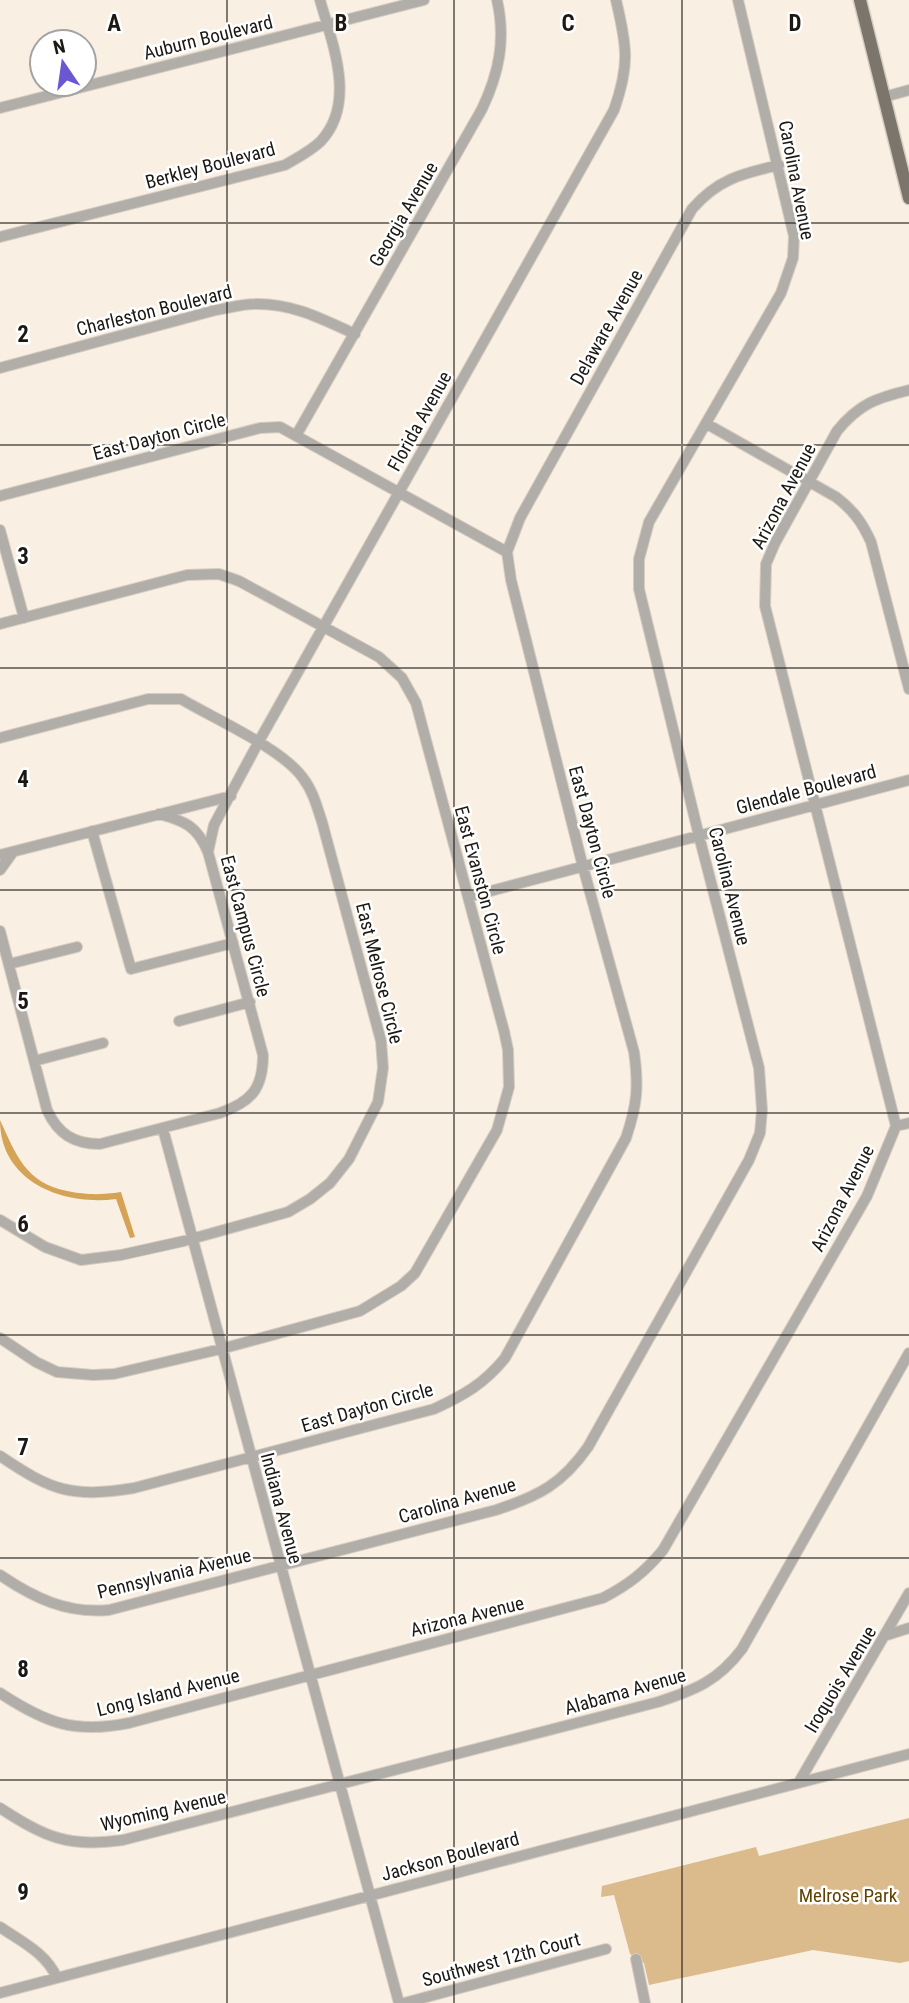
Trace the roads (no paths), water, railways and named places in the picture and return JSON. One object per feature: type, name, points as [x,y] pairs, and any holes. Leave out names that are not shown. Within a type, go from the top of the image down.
[{"type":"main road","points":[[860,0],[908,192]]},
{"type":"street","name":"Berkley Boulevard","points":[[0,237],[285,165],[303,155],[320,142],[330,129],[337,110],[339,70],[320,0]]},
{"type":"street","name":"Auburn Boulevard","points":[[0,108],[424,0]]},
{"type":"street","name":"Georgia Avenue","points":[[296,435],[482,109],[495,81],[502,41],[497,0]]},
{"type":"street","name":"Florida Avenue","points":[[208,852],[214,825],[258,743],[614,110],[624,81],[627,55],[616,0]]},
{"type":"street","name":"Carolina Avenue","points":[[279,1566],[496,1510],[528,1499],[563,1478],[588,1447],[749,1160],[760,1133],[762,1110],[759,1068],[639,589],[639,559],[649,522],[789,276],[793,258],[794,236],[779,165],[738,0]]},
{"type":"street","points":[[884,97],[909,90]]},
{"type":"street","name":"Delaware Avenue","points":[[507,552],[520,518],[692,209],[705,194],[721,183],[740,174],[779,165]]},
{"type":"street","name":"Charleston Boulevard","points":[[0,368],[216,310],[252,304],[276,304],[304,311],[355,334]]},
{"type":"street","name":"Arizona Avenue","points":[[309,1674],[603,1598],[630,1584],[649,1567],[679,1525],[867,1196],[896,1126],[813,806],[765,606],[764,585],[766,565],[775,543],[837,431],[849,416],[864,405],[909,390]]},
{"type":"street","points":[[707,424],[852,509],[864,525],[878,566],[909,689]]},
{"type":"street","name":"East Dayton Circle","points":[[0,496],[260,428],[280,427],[507,552],[511,580],[583,867],[634,1052],[638,1082],[634,1112],[626,1138],[505,1358],[477,1387],[434,1409],[134,1488],[89,1493],[50,1486],[0,1456]]},
{"type":"street","points":[[0,530],[23,618]]},
{"type":"street","name":"East Evanston Circle","points":[[0,624],[187,575],[219,574],[239,581],[379,657],[402,678],[415,703],[508,1050],[509,1087],[496,1130],[415,1273],[401,1286],[360,1311],[221,1349],[124,1372],[93,1375],[57,1372],[36,1362],[0,1338]]},
{"type":"street","name":"East Melrose Circle","points":[[0,738],[148,699],[181,699],[289,761],[313,794],[382,1041],[383,1068],[378,1102],[349,1159],[330,1183],[288,1212],[192,1240],[121,1255],[81,1260],[45,1247],[0,1220]]},
{"type":"street","name":"Glendale Boulevard","points":[[468,897],[909,780]]},
{"type":"street","points":[[0,855],[231,796]]},
{"type":"street","name":"East Campus Circle","points":[[159,814],[193,827],[208,852],[264,1055],[263,1071],[250,1099],[236,1108],[163,1129]]},
{"type":"street","points":[[92,831],[131,969],[233,943]]},
{"type":"street","points":[[0,870],[14,851]]},
{"type":"street","points":[[0,931],[34,1061],[52,1121],[58,1129],[72,1139],[86,1144],[163,1129]]},
{"type":"street","points":[[9,964],[77,947]]},
{"type":"street","points":[[179,1021],[250,1003]]},
{"type":"street","points":[[34,1061],[103,1042]]},
{"type":"street","points":[[896,1126],[909,1123]]},
{"type":"street","name":"Indiana Avenue","points":[[163,1129],[399,2003]]},
{"type":"street","name":"Alabama Avenue","points":[[338,1785],[658,1702],[702,1686],[719,1675],[742,1649],[754,1629],[909,1353]]},
{"type":"street","name":"Pennsylvania Avenue","points":[[0,1575],[48,1602],[69,1609],[91,1611],[130,1605],[279,1566]]},
{"type":"street","name":"Iroquois Avenue","points":[[799,1782],[909,1594]]},
{"type":"street","points":[[887,1635],[909,1629]]},
{"type":"street","name":"Long Island Avenue","points":[[0,1693],[32,1714],[52,1722],[89,1728],[108,1727],[309,1674]]},
{"type":"street","name":"Jackson Boulevard","points":[[0,1993],[909,1754]]},
{"type":"street","name":"Wyoming Avenue","points":[[0,1808],[47,1835],[66,1841],[102,1843],[338,1785]]},
{"type":"street","points":[[0,1927],[38,1952],[51,1964],[57,1978]]},
{"type":"street","name":"Southwest 12th Court","points":[[404,2003],[606,1949]]},
{"type":"street","points":[[636,1959],[645,2003]]},
{"type":"park label","name":"Melrose Park","points":[[848,1895]]}]
